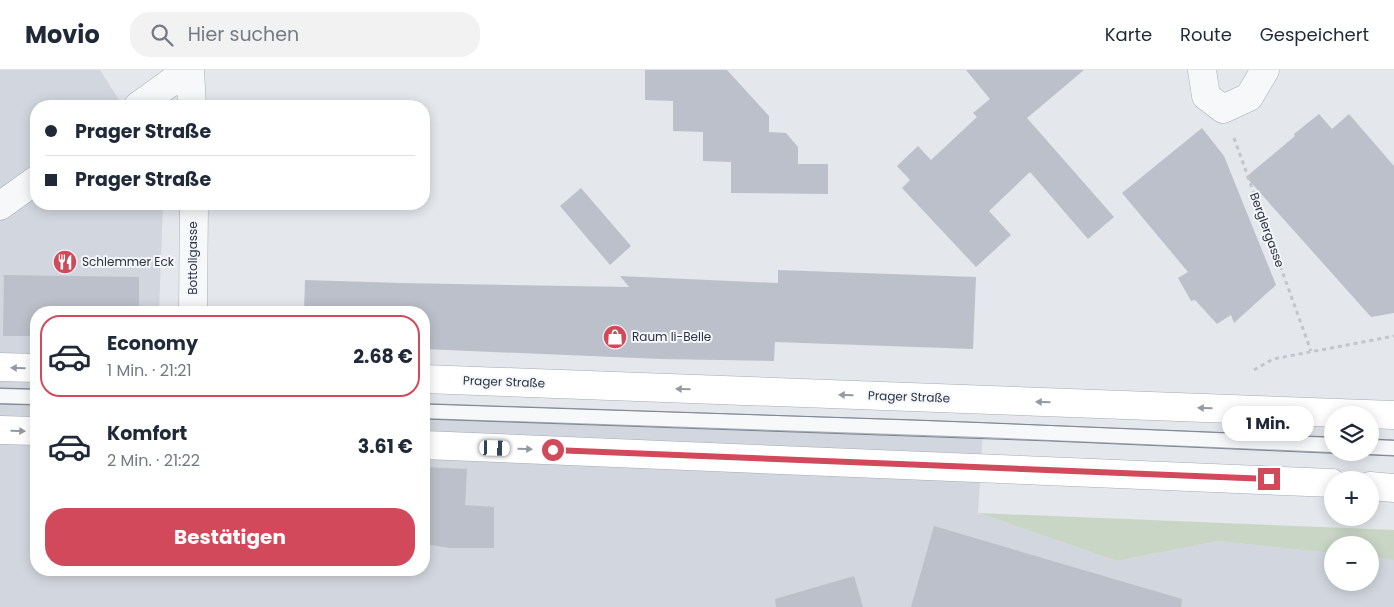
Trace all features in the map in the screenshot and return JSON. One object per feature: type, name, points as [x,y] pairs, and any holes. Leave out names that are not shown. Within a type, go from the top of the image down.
[{"type":"main road","points":[[0,367],[30,368]]},
{"type":"main road","name":"Prager Straße","points":[[430,379],[1394,415]]},
{"type":"main road","points":[[0,430],[30,431]]},
{"type":"main road","points":[[430,445],[1324,482]]},
{"type":"main road","points":[[1379,487],[1394,488]]},
{"type":"street","points":[[146,100],[189,70]]},
{"type":"street","points":[[189,70],[192,100]]},
{"type":"street","points":[[1202,70],[1206,96],[1223,109],[1249,97],[1265,70]]},
{"type":"street","points":[[0,206],[30,184]]},
{"type":"street","name":"Bottoligasse","points":[[193,306],[194,210]]},
{"type":"lane","points":[[0,396],[30,397]]},
{"type":"lane","points":[[430,411],[993,430],[1324,446]]},
{"type":"lane","points":[[1379,447],[1394,448]]},
{"type":"path","name":"Berglergasse","points":[[1223,109],[1311,351]]},
{"type":"path","points":[[1254,370],[1273,359],[1394,336]]},
{"type":"shaded area","points":[[0,70],[100,70],[119,100],[30,100],[30,210],[163,210],[159,306],[30,306],[30,576],[430,576],[430,409],[983,430],[978,513],[1117,561],[1218,541],[1324,552],[1324,591],[1379,591],[1379,558],[1394,560],[1394,607],[0,607]]},
{"type":"green space","points":[[978,513],[1394,530],[1394,560],[1379,558],[1379,536],[1324,536],[1324,552],[1218,541],[1117,561]]},
{"type":"building","points":[[645,70],[727,70],[769,116],[769,132],[786,133],[798,147],[798,164],[828,164],[828,194],[731,193],[731,162],[703,161],[703,132],[673,131],[673,101],[645,100]]},
{"type":"building","points":[[966,70],[1084,70],[1027,118],[1114,217],[1088,239],[1030,172],[989,211],[1011,235],[976,267],[902,188],[910,180],[897,166],[918,146],[931,160],[977,117],[973,113],[990,99]]},
{"type":"building","points":[[1319,114],[1332,129],[1349,114],[1394,166],[1394,313],[1371,317],[1246,177]]},
{"type":"building","points":[[1202,128],[1224,156],[1276,285],[1234,323],[1231,315],[1217,324],[1195,300],[1191,301],[1178,278],[1188,272],[1122,193]]},
{"type":"building","points":[[581,188],[631,246],[610,265],[560,206]]},
{"type":"building","points":[[778,270],[976,277],[973,349],[775,342],[774,361],[661,359],[430,349],[430,306],[304,306],[305,280],[629,287],[620,276],[778,283]]},
{"type":"building","points":[[4,275],[139,277],[139,306],[30,306],[30,336],[3,336]]},
{"type":"building","points":[[430,467],[467,469],[465,505],[494,507],[494,548],[450,548],[430,545]]},
{"type":"building","points":[[934,526],[1182,599],[1181,607],[911,607]]},
{"type":"building","points":[[854,576],[863,607],[776,607],[775,599]]},
{"type":"tram line","points":[[0,388],[30,389]]},
{"type":"tram line","points":[[0,404],[30,405]]},
{"type":"tram line","points":[[430,404],[916,420],[1324,437]]},
{"type":"tram line","points":[[430,419],[1050,441],[1394,456]]},
{"type":"tram line","points":[[1379,439],[1394,440]]},
{"type":"place","name":"Schlemmer Eck","points":[[65,262]]},
{"type":"place","name":"Raum li-Belle","points":[[615,337]]},
{"type":"route","points":[[553,450],[1269,479]]}]
